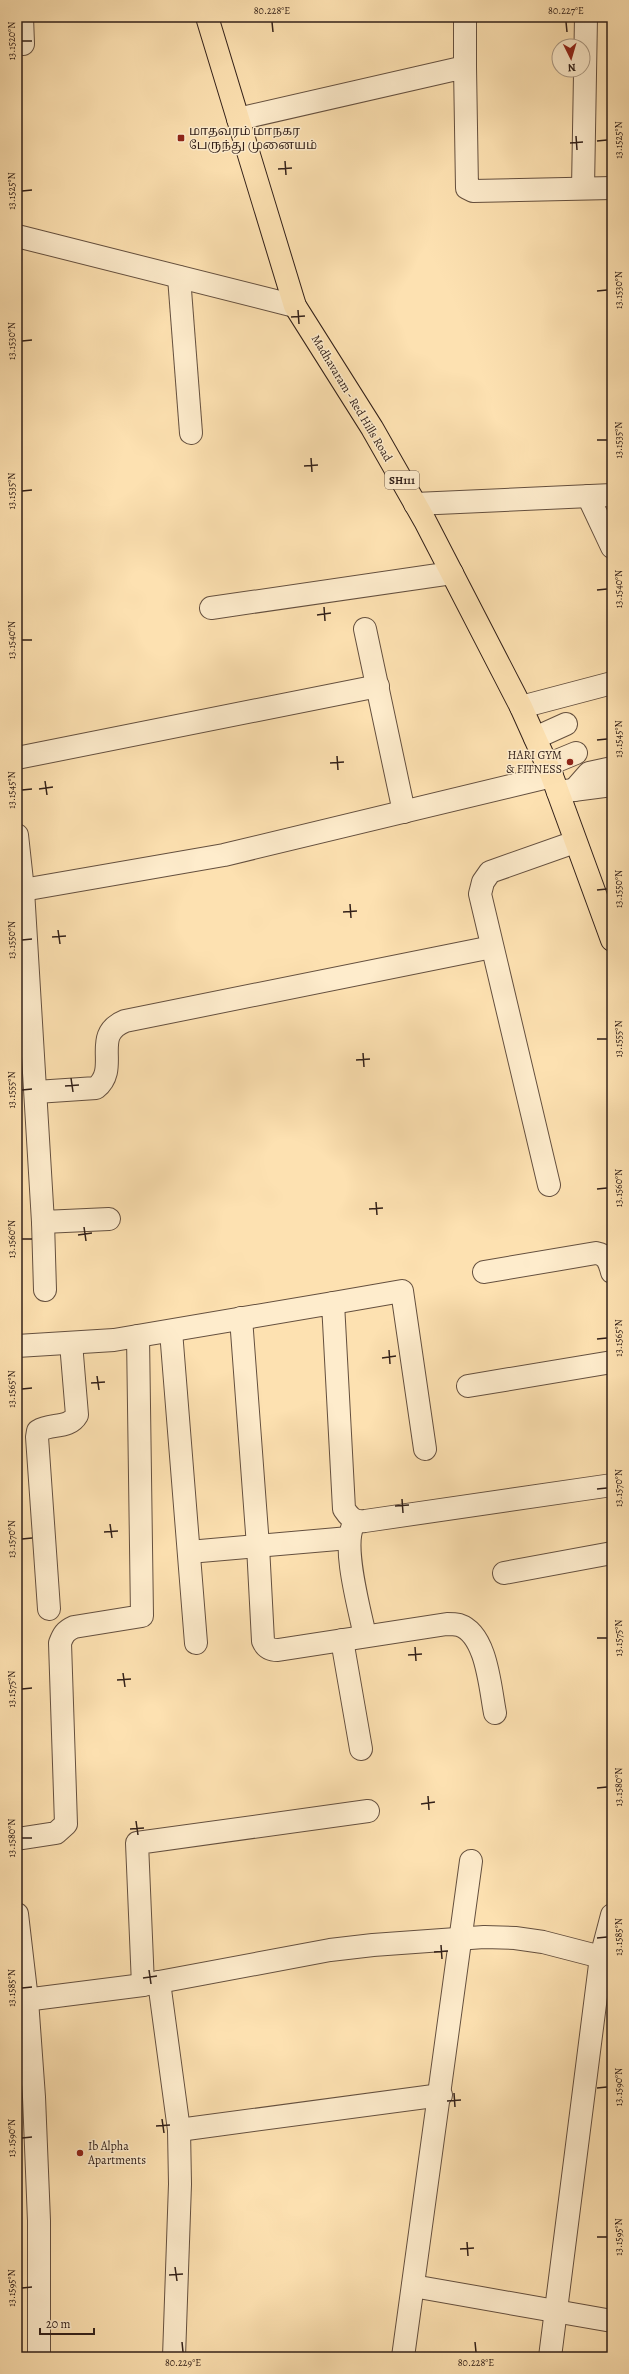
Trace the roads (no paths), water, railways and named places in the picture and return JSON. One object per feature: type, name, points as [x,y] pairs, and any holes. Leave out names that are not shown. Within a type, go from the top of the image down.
[{"type":"main road","name":"Madhavaram - Red Hills Road","points":[[207,17],[295,306],[372,428],[415,504],[521,707],[535,738],[558,781],[575,842],[612,940]]},
{"type":"street","points":[[22,17],[23,44]]},
{"type":"street","points":[[465,17],[467,188],[473,191],[612,188]]},
{"type":"street","points":[[583,188],[586,17]]},
{"type":"street","points":[[238,119],[465,67]]},
{"type":"street","points":[[17,236],[295,306]]},
{"type":"street","points":[[179,277],[191,433]]},
{"type":"street","points":[[415,504],[612,494]]},
{"type":"street","points":[[588,496],[612,546]]},
{"type":"street","points":[[211,608],[452,573]]},
{"type":"street","points":[[366,629],[404,812]]},
{"type":"street","points":[[521,707],[612,683]]},
{"type":"street","points":[[17,758],[378,686]]},
{"type":"street","points":[[535,738],[566,724]]},
{"type":"street","points":[[558,781],[576,753]]},
{"type":"street","points":[[20,890],[211,858],[404,812],[558,781],[612,768]]},
{"type":"street","points":[[558,781],[612,785]]},
{"type":"street","points":[[17,835],[36,1092],[46,1290]]},
{"type":"street","points":[[549,1185],[480,894],[483,882],[490,872],[575,842]]},
{"type":"street","points":[[36,1092],[96,1088],[105,1079],[107,1072],[107,1036],[116,1024],[125,1020],[492,947]]},
{"type":"street","points":[[43,1222],[109,1219]]},
{"type":"street","points":[[484,1272],[596,1253],[604,1255],[609,1261],[612,1272]]},
{"type":"street","points":[[17,1346],[114,1340],[402,1291],[425,1449]]},
{"type":"street","points":[[333,1303],[344,1509],[353,1530],[348,1549],[365,1636]]},
{"type":"street","points":[[241,1318],[258,1546],[263,1641],[265,1646],[270,1650],[278,1650],[447,1624],[459,1625],[469,1631],[478,1642],[484,1657],[495,1713]]},
{"type":"street","points":[[171,1331],[196,1643]]},
{"type":"street","points":[[17,1839],[56,1833],[66,1824],[60,1644],[63,1635],[67,1630],[74,1627],[142,1616],[138,1336]]},
{"type":"street","points":[[48,1609],[37,1437],[38,1431],[44,1427],[69,1423],[77,1415],[71,1343]]},
{"type":"street","points":[[468,1386],[612,1362]]},
{"type":"street","points":[[189,1552],[258,1546],[612,1485]]},
{"type":"street","points":[[504,1573],[612,1553]]},
{"type":"street","points":[[342,1640],[361,1749]]},
{"type":"street","points":[[174,2357],[180,2184],[179,2130],[151,1983],[137,1843],[368,1811]]},
{"type":"street","points":[[403,2357],[441,2095],[471,1861]]},
{"type":"street","points":[[17,1914],[22,2001],[34,2097],[39,2221],[39,2357]]},
{"type":"street","points":[[550,2357],[612,1915]]},
{"type":"street","points":[[22,2001],[151,1983],[330,1950],[461,1939],[515,1938],[606,1951]]},
{"type":"street","points":[[179,2130],[441,2095]]},
{"type":"street","points":[[413,2286],[557,2310],[612,2321]]},
{"type":"place","name":"மாதவரம் மாநகர பேருந்து முனையம்","points":[[181,138]]},
{"type":"place","name":"HARI GYM & FITNESS","points":[[570,762]]},
{"type":"place","name":"Ib Alpha Apartments","points":[[80,2153]]}]
